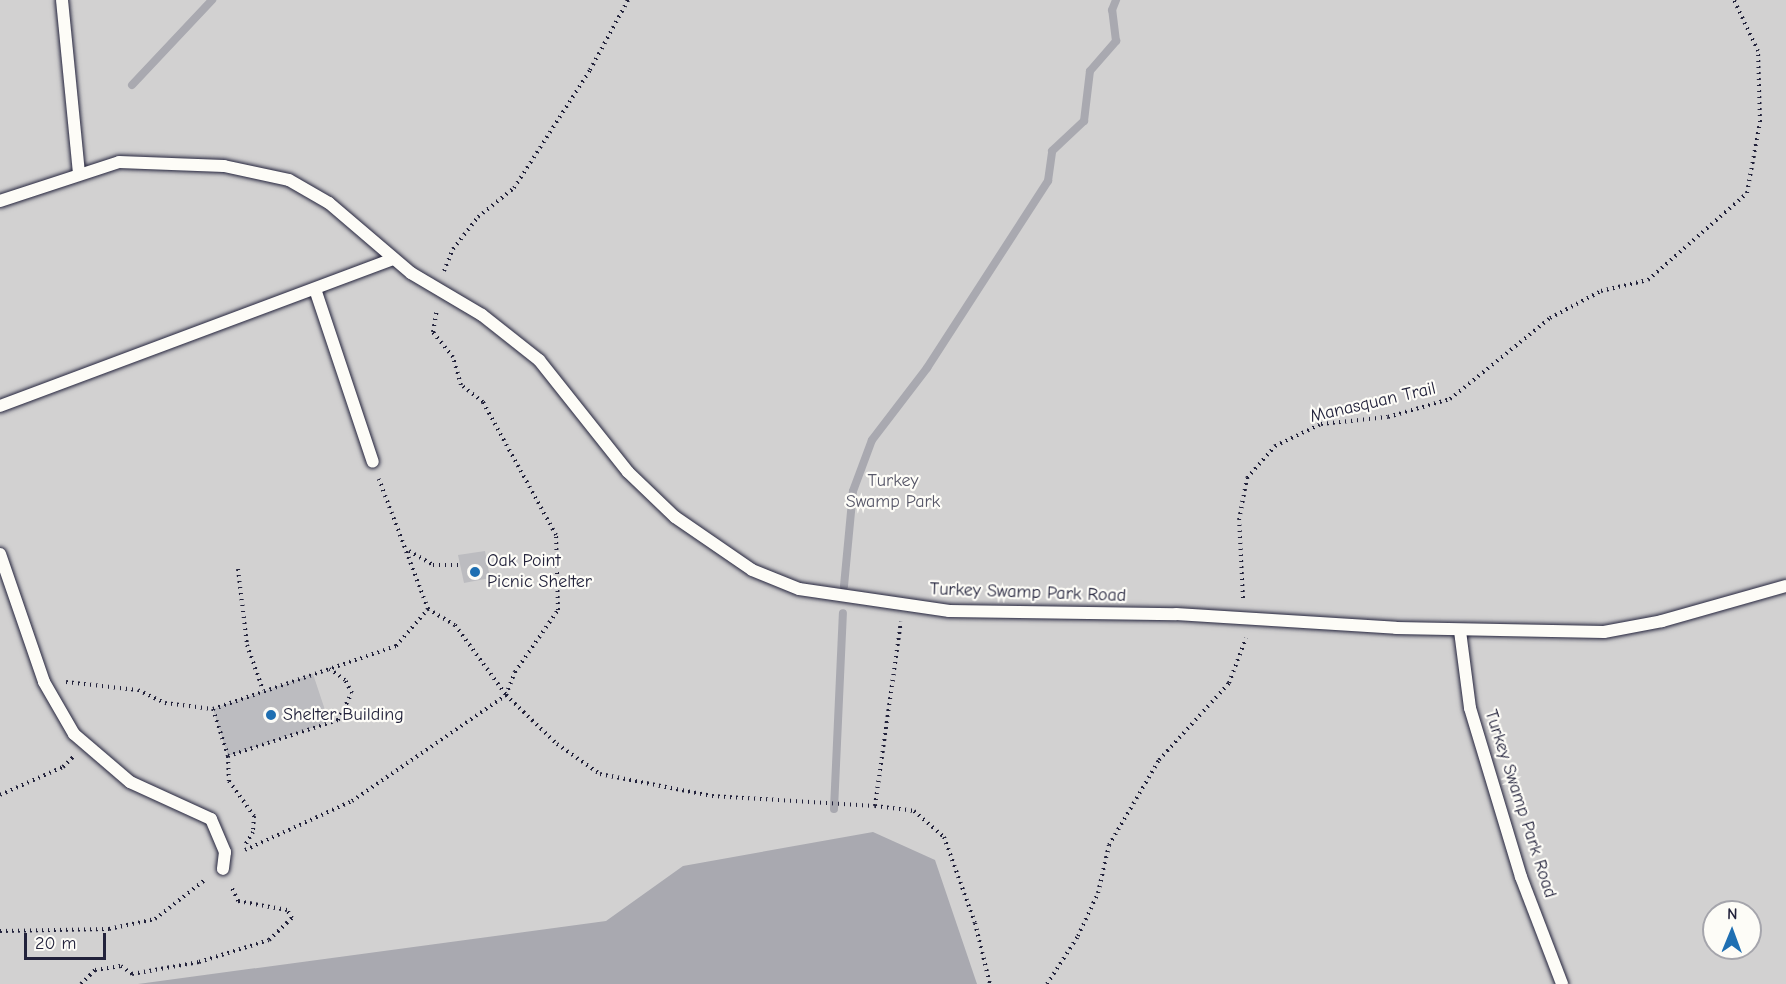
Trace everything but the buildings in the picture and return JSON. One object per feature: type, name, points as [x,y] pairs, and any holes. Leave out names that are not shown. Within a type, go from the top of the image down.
[{"type":"lane","points":[[62,0],[79,173]]},
{"type":"lane","name":"Turkey Swamp Park Road","points":[[0,201],[79,173],[119,162],[159,161],[267,173],[328,203],[393,259],[482,315],[539,360],[643,487],[731,556],[799,589],[949,611],[1244,618],[1460,630],[1604,632],[1662,621],[1786,586]]},
{"type":"lane","points":[[0,406],[393,259]]},
{"type":"lane","points":[[315,289],[373,462]]},
{"type":"lane","points":[[0,554],[44,682],[74,734],[130,782],[211,819],[225,852],[223,869]]},
{"type":"lane","name":"Turkey Swamp Park Road","points":[[1460,630],[1470,708],[1521,877],[1563,984]]},
{"type":"path","name":"Manasquan Trail","points":[[1047,984],[1078,936],[1098,893],[1109,845],[1160,760],[1229,683],[1247,636],[1239,520],[1247,478],[1275,446],[1321,424],[1388,417],[1450,399],[1550,318],[1601,291],[1648,280],[1747,193],[1760,122],[1758,51],[1734,0]]},
{"type":"path","points":[[373,462],[409,551],[428,609],[455,626],[506,695],[557,744],[600,774],[712,796],[875,806],[914,811],[944,837],[975,923],[990,984]]},
{"type":"path","points":[[409,551],[433,565],[460,565]]},
{"type":"path","points":[[238,569],[247,645],[263,690]]},
{"type":"path","points":[[875,806],[904,606]]},
{"type":"path","points":[[44,682],[138,690],[165,703],[213,709],[396,646],[428,609]]},
{"type":"path","points":[[228,756],[338,720],[352,693],[345,680],[330,669]]},
{"type":"path","points":[[241,851],[262,846],[352,801],[506,695]]},
{"type":"path","points":[[0,931],[109,929],[156,919],[223,869],[241,851],[253,832],[254,816],[229,781],[228,756],[213,709]]},
{"type":"path","points":[[0,795],[63,766],[86,745]]},
{"type":"path","points":[[81,984],[95,970],[121,966],[132,974],[199,962],[268,940],[292,918],[288,910],[238,901],[223,869]]},
{"type":"green space","name":"Turkey Swamp Park","points":[[0,0],[1786,0],[1786,984],[0,984]]},
{"type":"shaded area","points":[[873,832],[935,860],[977,984],[138,984],[606,921],[683,866]]},
{"type":"waterway","points":[[132,85],[212,0]]},
{"type":"waterway","points":[[844,586],[853,491],[872,440],[927,368],[1048,181],[1052,151],[1084,121],[1090,71],[1116,41],[1112,10],[1116,0]]},
{"type":"waterway","points":[[834,809],[843,613]]},
{"type":"place","name":"Oak Point Picnic Shelter","points":[[475,572]]},
{"type":"place","name":"Shelter Building","points":[[271,715]]}]
